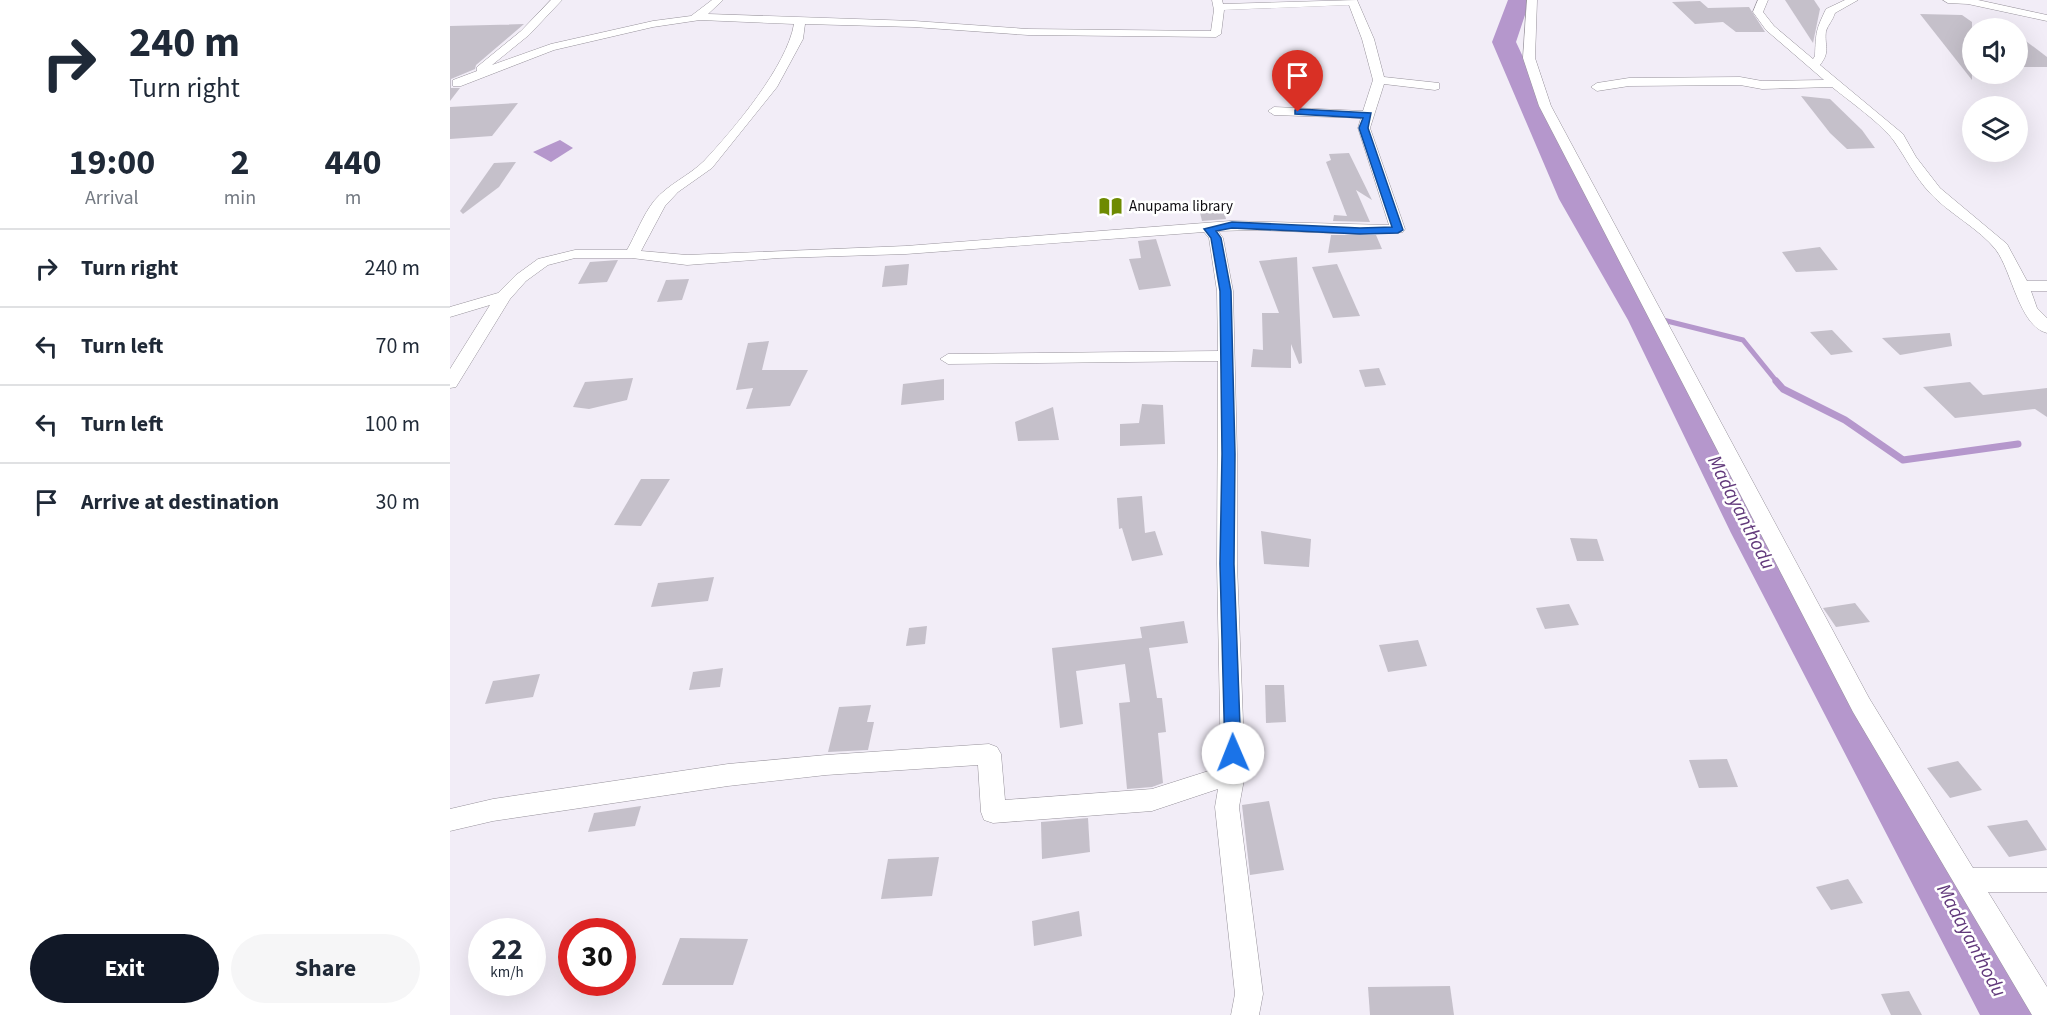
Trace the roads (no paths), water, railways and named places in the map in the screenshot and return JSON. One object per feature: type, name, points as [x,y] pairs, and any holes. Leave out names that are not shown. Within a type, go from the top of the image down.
[{"type":"street","points":[[450,383],[504,296],[521,278],[543,262],[575,254],[632,254],[687,260],[906,250],[1193,227],[1209,229],[1232,225],[1360,231],[1398,230],[1364,128],[1378,81],[1368,39],[1353,2],[1217,3],[1216,34],[1028,32],[914,24],[699,17],[653,24],[551,47],[462,81],[525,33],[557,0]]},
{"type":"street","points":[[699,17],[718,0]]},
{"type":"street","points":[[1532,0],[1529,58],[1545,106],[1861,705],[2047,1014]]},
{"type":"street","points":[[1763,0],[1758,12],[1770,28],[1898,137],[1935,192],[2002,247],[2022,286],[2030,309],[2047,328]]},
{"type":"street","points":[[1814,64],[1821,56],[1821,28],[1828,20],[1830,11],[1853,0]]},
{"type":"street","points":[[1948,0],[1968,1],[2047,18]]},
{"type":"street","points":[[632,254],[659,204],[673,189],[707,165],[773,84],[797,39],[800,21]]},
{"type":"street","points":[[1378,81],[1436,86]]},
{"type":"street","points":[[1597,87],[1629,82],[1740,81],[1762,85],[1832,83]]},
{"type":"street","points":[[1274,111],[1368,115]]},
{"type":"street","points":[[1209,229],[1216,238],[1225,291],[1227,564],[1233,774],[1227,807],[1249,994],[1245,1015]]},
{"type":"street","points":[[2022,286],[2047,286]]},
{"type":"street","points":[[450,312],[504,296]]},
{"type":"street","points":[[948,359],[1227,356]]},
{"type":"street","points":[[450,820],[493,810],[728,775],[826,765],[989,754],[993,812],[1152,800],[1233,774]]},
{"type":"street","points":[[1966,880],[2047,880]]},
{"type":"waterway","name":"Madayanthodu","points":[[1519,0],[1504,42],[1574,199],[1645,320],[1752,533],[2013,1015]]},
{"type":"waterway","points":[[1643,315],[1743,340],[1777,382]]},
{"type":"waterway","points":[[1776,381],[1783,389],[1845,420],[1903,460],[2018,444]]},
{"type":"place","name":"Anupama library","points":[[1111,206]]}]
